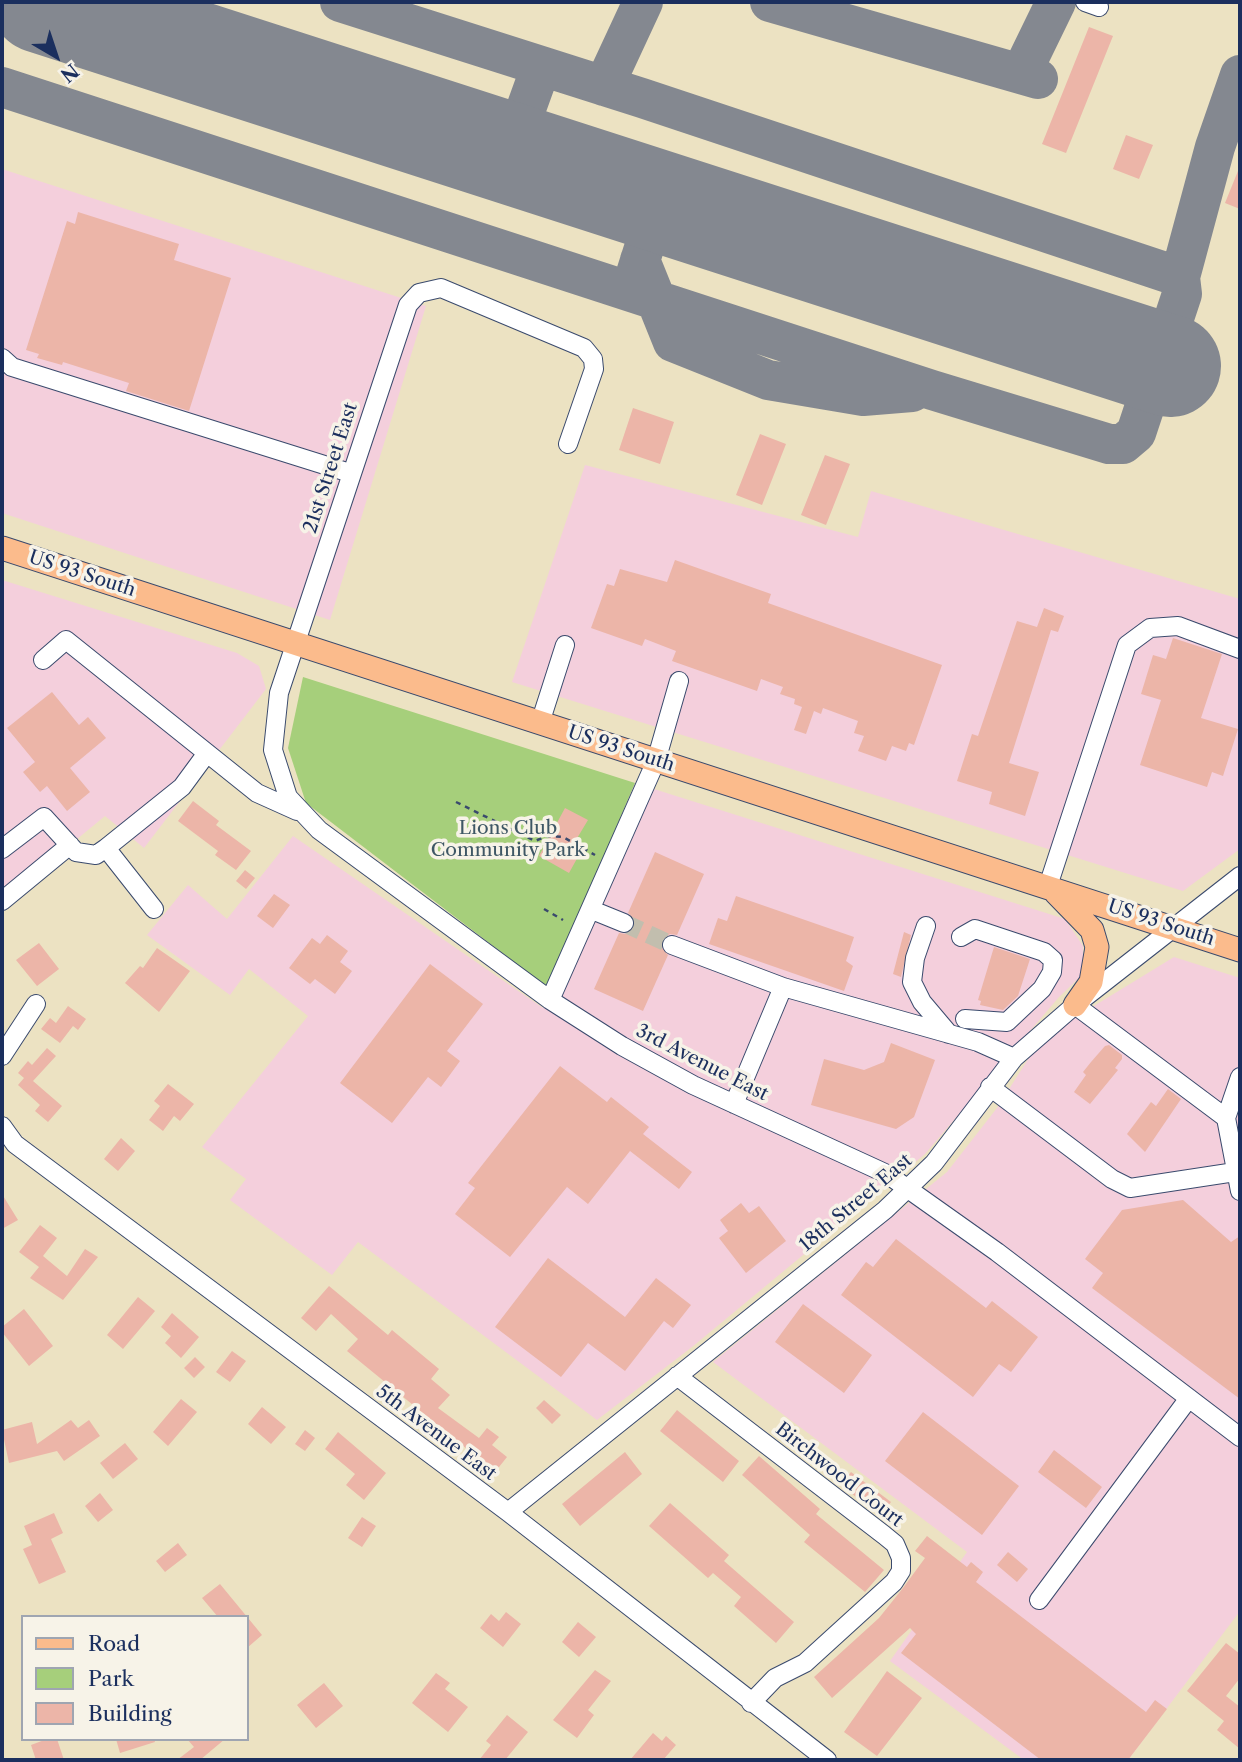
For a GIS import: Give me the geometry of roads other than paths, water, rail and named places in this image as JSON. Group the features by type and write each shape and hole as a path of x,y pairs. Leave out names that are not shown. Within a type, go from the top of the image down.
{"main road":[{"name":"US 93 South","path":"2,548 1240,950"},
{"path":"1048,887 1081,915 1092,930 1097,947 1091,982 1075,1005"}],"street":[{"name":"21st Street East","path":"296,644 350,473 408,305 419,292 441,288 584,348 593,359 594,369 568,444"},
{"path":"2,358 12,367 350,473"},
{"path":"1048,887 1127,645 1150,628 1178,626 1240,649"},
{"path":"43,660 66,640 257,793 300,813"},
{"name":"3rd Avenue East","path":"296,644 279,692 273,750 278,775 300,813 551,1000 622,1046 734,1104 861,1161 909,1189 1240,1437"},
{"path":"540,723 565,645"},
{"path":"551,1000 656,761 679,681"},
{"path":"2,849 44,817 70,845 83,854 98,855 181,787 207,753"},
{"path":"2,901 70,845"},
{"path":"106,848 155,909"},
{"name":"18th Street East","path":"508,1512 909,1189 957,1136 990,1087 1014,1058 1075,1005 1240,876"},
{"path":"592,909 624,923"},
{"path":"926,926 915,958 912,982 922,1002 949,1034"},
{"path":"961,937 975,929 1044,951 1053,960 1052,972 1042,989 1007,1022 965,1018"},
{"path":"672,945 783,987 949,1034 1014,1058"},
{"path":"734,1104 783,987"},
{"path":"2,1056 36,1004"},
{"path":"1075,1005 1226,1118"},
{"path":"1240,1077 1226,1118 1240,1191"},
{"path":"990,1087 1112,1179 1130,1188 1236,1172"},
{"name":"5th Avenue East","path":"2,1126 15,1144 508,1512 827,1760"},
{"name":"Birchwood Court","path":"677,1376 884,1535 895,1544 901,1558 901,1571 894,1582 805,1664 775,1678 751,1703"},
{"path":"1039,1600 1189,1398"}],"tunnel":[{"path":"624,923 672,945"}],"park label":[{"name":"Lions Club Community Park","path":"508,840"}]}
